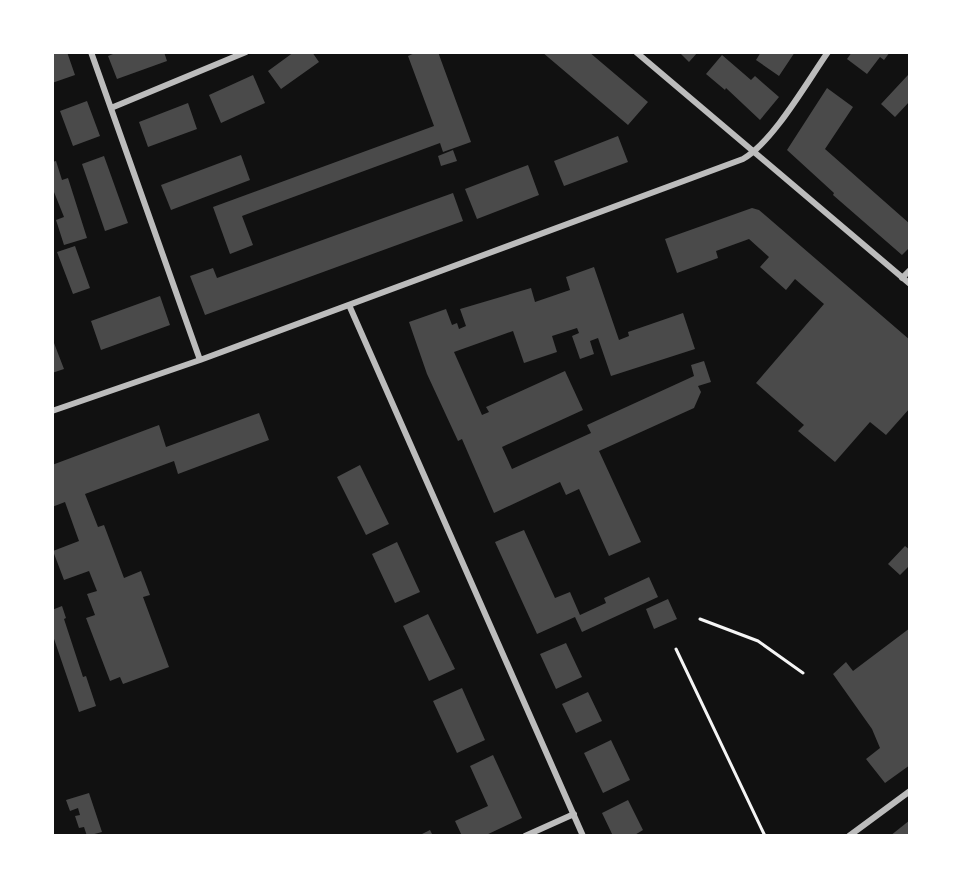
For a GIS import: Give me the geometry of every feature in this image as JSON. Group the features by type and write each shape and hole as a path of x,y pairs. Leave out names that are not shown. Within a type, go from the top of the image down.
{"street":[{"path":"92,52 200,360"},
{"path":"111,108 246,52"},
{"path":"636,52 909,284"},
{"path":"52,411 200,360 730,165 753,153 766,139 828,52"},
{"path":"902,279 909,270"},
{"path":"349,305 583,836"},
{"path":"849,836 909,791"},
{"path":"525,836 574,814"}],"path":[{"path":"700,619 758,641 803,673"},
{"path":"676,649 765,836"}],"building":[{"path":"52,52 67,52 75,75 52,83"},
{"path":"118,52 164,52 167,61 117,79 108,56"},
{"path":"294,52 312,52 319,62 281,89 268,71"},
{"path":"417,52 438,52 471,142 443,152 440,143 242,216 253,245 230,254 213,207 434,126 408,56"},
{"path":"542,52 589,52 648,102 628,125"},
{"path":"679,52 698,52 689,62"},
{"path":"761,52 795,52 779,76 756,60"},
{"path":"852,52 890,52 884,60 880,57 867,74 847,59"},
{"path":"722,55 751,80 755,76 779,97 760,120 726,88 725,90 706,74"},
{"path":"253,75 265,103 221,123 209,95"},
{"path":"908,75 910,101 895,117 881,104"},
{"path":"827,88 853,107 825,149 910,224 910,247 902,255 833,195 834,193 787,150"},
{"path":"87,101 100,136 73,146 60,111"},
{"path":"188,103 197,129 148,147 139,122"},
{"path":"618,136 628,162 564,186 554,161"},
{"path":"453,150 457,161 441,166 438,156"},
{"path":"241,155 250,180 171,210 161,185"},
{"path":"104,156 128,223 105,231 82,164"},
{"path":"56,161 62,180 68,178 87,238 64,245 56,220 64,217 52,187 52,162"},
{"path":"528,165 539,195 477,219 465,189"},
{"path":"453,193 463,221 205,315 190,276 213,268 217,278"},
{"path":"752,208 759,210 910,340 910,408 886,435 870,422 835,462 798,431 804,425 756,383 824,304 795,279 786,290 760,267 769,257 749,239 716,251 718,258 677,273 665,239"},
{"path":"75,246 90,288 73,294 57,252"},
{"path":"594,267 619,340 629,336 628,332 683,313 695,349 611,376 598,338 590,341 594,354 580,359 572,336 579,333 577,328 552,336 557,352 524,363 513,331 454,352 482,415 489,412 486,407 565,371 583,410 502,447 512,469 591,433 587,425 694,376 691,365 704,361 711,382 698,386 701,392 694,408 599,451 641,542 609,556 579,489 566,495 560,482 494,513 462,439 458,441 427,374 409,322 446,309 452,325 457,323 459,329 466,326 460,309 531,288 535,302 570,290 566,277"},
{"path":"160,296 170,325 101,350 91,321"},
{"path":"54,343 64,369 52,373 52,344"},
{"path":"259,413 269,440 178,474 174,461 85,494 98,527 104,525 124,578 141,571 150,595 143,597 169,667 123,684 120,677 110,681 86,618 95,615 87,594 97,591 89,571 64,580 53,551 79,541 65,502 52,507 52,465 159,425 166,447"},
{"path":"360,465 389,524 366,535 337,477"},
{"path":"524,530 555,598 570,592 580,615 606,603 604,598 649,577 658,597 582,632 575,617 537,634 495,542"},
{"path":"397,542 420,592 395,603 372,554"},
{"path":"905,546 910,550 910,565 900,575 888,564"},
{"path":"668,599 677,619 654,629 646,609"},
{"path":"62,606 83,677 86,676 96,706 79,712 52,633 52,610"},
{"path":"428,614 455,669 429,681 403,626"},
{"path":"910,628 910,765 885,783 866,759 880,748 872,729 833,674 846,662 853,671"},
{"path":"566,643 582,677 556,689 540,654"},
{"path":"462,688 485,740 457,753 433,701"},
{"path":"588,692 602,721 576,733 562,704"},
{"path":"611,740 630,780 603,793 584,753"},
{"path":"493,755 522,818 484,836 462,836 455,821 488,806 470,766"},
{"path":"89,793 102,832 87,836 84,827 79,828 75,816 80,815 78,808 70,811 66,800"},
{"path":"628,800 643,830 633,836 613,836 602,813"},
{"path":"910,820 910,836 890,836"},
{"path":"430,830 433,836 418,836"}]}
